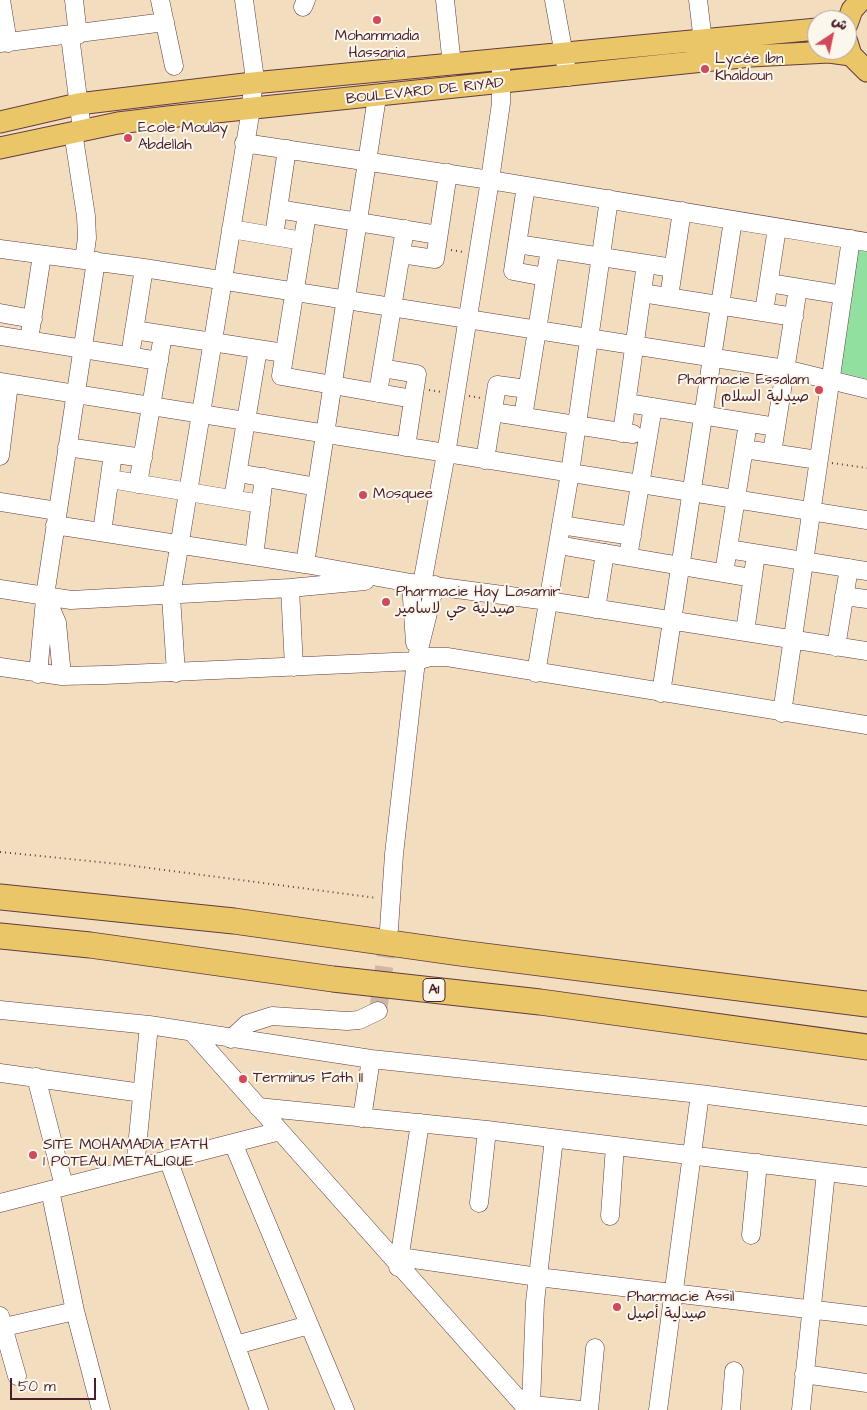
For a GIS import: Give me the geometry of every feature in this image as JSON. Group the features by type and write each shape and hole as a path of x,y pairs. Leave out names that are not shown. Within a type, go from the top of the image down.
{"highway":[{"path":"0,896 293,928 470,954 867,1004"},
{"name":"A1","path":"0,936 90,945 333,979 540,1002 867,1047"}],"main road":[{"name":"BOULEVARD DE RIYAD","path":"0,122 78,104 253,83 807,30"},
{"name":"BOULEVARD DE RIYAD","path":"0,148 118,123 502,84 751,56 807,53"},
{"path":"857,59 867,71"}],"street":[{"path":"1,0 4,43 165,22"},
{"path":"38,674 56,518 82,349 90,261 77,131 78,104 74,0"},
{"path":"160,0 174,66"},
{"path":"176,673 171,596 251,109 254,72 244,0"},
{"path":"445,0 452,65"},
{"path":"554,0 568,77"},
{"path":"698,0 703,41"},
{"path":"389,929 390,900 423,584 490,180 502,84 501,59"},
{"path":"305,564 344,301 377,97"},
{"path":"244,143 367,160 859,240 843,295 838,380 818,460 794,640 782,713"},
{"path":"274,236 287,149"},
{"path":"401,254 435,259 448,173"},
{"path":"526,186 513,271 545,277"},
{"path":"536,672 570,473 609,199"},
{"path":"278,209 438,235"},
{"path":"669,297 682,212"},
{"path":"281,376 307,214"},
{"path":"661,693 733,220"},
{"path":"764,312 777,228"},
{"path":"231,229 303,241"},
{"path":"378,393 405,229"},
{"path":"517,244 673,268"},
{"path":"0,249 144,268 392,309 785,369 838,380 867,389"},
{"path":"523,417 550,249"},
{"path":"29,340 42,255"},
{"path":"622,432 646,264"},
{"path":"130,356 144,268"},
{"path":"769,283 843,295"},
{"path":"772,453 798,288"},
{"path":"642,292 794,317"},
{"path":"32,319 2,314 0,338 29,340 159,361"},
{"path":"134,330 284,353"},
{"path":"138,484 163,335"},
{"path":"233,499 258,349"},
{"path":"382,368 417,374 406,447"},
{"path":"254,372 413,399"},
{"path":"838,380 867,381"},
{"path":"0,456 5,383 151,408 867,520"},
{"path":"485,460 497,385 527,390"},
{"path":"627,403 776,427"},
{"path":"628,557 652,407"},
{"path":"493,412 648,437"},
{"path":"724,573 748,423"},
{"path":"67,447 142,458"},
{"path":"744,448 818,460"},
{"path":"102,532 113,454"},
{"path":"238,473 317,487"},
{"path":"254,556 264,477"},
{"path":"110,479 261,504"},
{"path":"0,502 102,532 305,564 383,579 548,600 867,651"},
{"path":"561,525 632,536"},
{"path":"558,545 752,578"},
{"path":"728,549 867,571"},
{"path":"596,608 604,553"},
{"path":"745,632 756,554"},
{"path":"836,647 849,568"},
{"path":"0,589 71,600 290,588 383,579"},
{"path":"290,588 294,666"},
{"path":"844,596 867,599"},
{"path":"46,597 57,623 62,676"},
{"path":"0,667 62,676 176,673 416,661 430,656 447,657 782,713 867,725"},
{"path":"0,1010 149,1025 371,1058 700,1094 867,1116"},
{"path":"231,1038 247,1024 272,1016 347,1022 359,1020 378,1011"},
{"path":"135,1168 149,1025"},
{"path":"192,1032 258,1108 527,1406 581,1410"},
{"path":"362,1118 371,1058"},
{"path":"0,1073 142,1093"},
{"path":"36,1078 57,1188 75,1310 100,1410"},
{"path":"658,1410 672,1292 700,1094"},
{"path":"258,1108 487,1130 826,1172 867,1172"},
{"path":"399,1262 420,1123"},
{"path":"479,1203 487,1130"},
{"path":"0,1203 280,1131"},
{"path":"527,1406 538,1277 554,1139"},
{"path":"233,1143 345,1410"},
{"path":"610,1216 615,1146"},
{"path":"168,1159 259,1410"},
{"path":"751,1235 758,1163"},
{"path":"801,1410 826,1172"},
{"path":"399,1262 867,1316"},
{"path":"17,1376 1,1324 75,1310"},
{"path":"236,1345 309,1325"},
{"path":"589,1410 595,1348"},
{"path":"732,1410 734,1371"},
{"path":"804,1374 867,1383"}],"path":[{"path":"818,460 867,468"},
{"path":"0,852 119,864 390,900"}],"green space":[{"path":"853,247 867,250 867,379 834,371"}],"tunnel":[{"path":"378,1011 389,932"}],"place":[{"name":"Mohammadia Hassania","path":"377,20"},
{"name":"Lycée Ibn Khaldoun","path":"705,69"},
{"name":"Ecole Moulay Abdellah","path":"128,138"},
{"name":"Pharmacie Essalam صيدلية السلام","path":"819,390"},
{"name":"Mosquee","path":"363,495"},
{"name":"Pharmacie Hay Lasamir صيدلية حي لاسامير","path":"386,602"},
{"name":"Terminus Fath II","path":"243,1079"},
{"name":"SITE MOHAMADIA FATH 1 POTEAU METALIQUE","path":"33,1155"},
{"name":"Pharmacie Assil صيدلية أصيل","path":"617,1307"}]}
